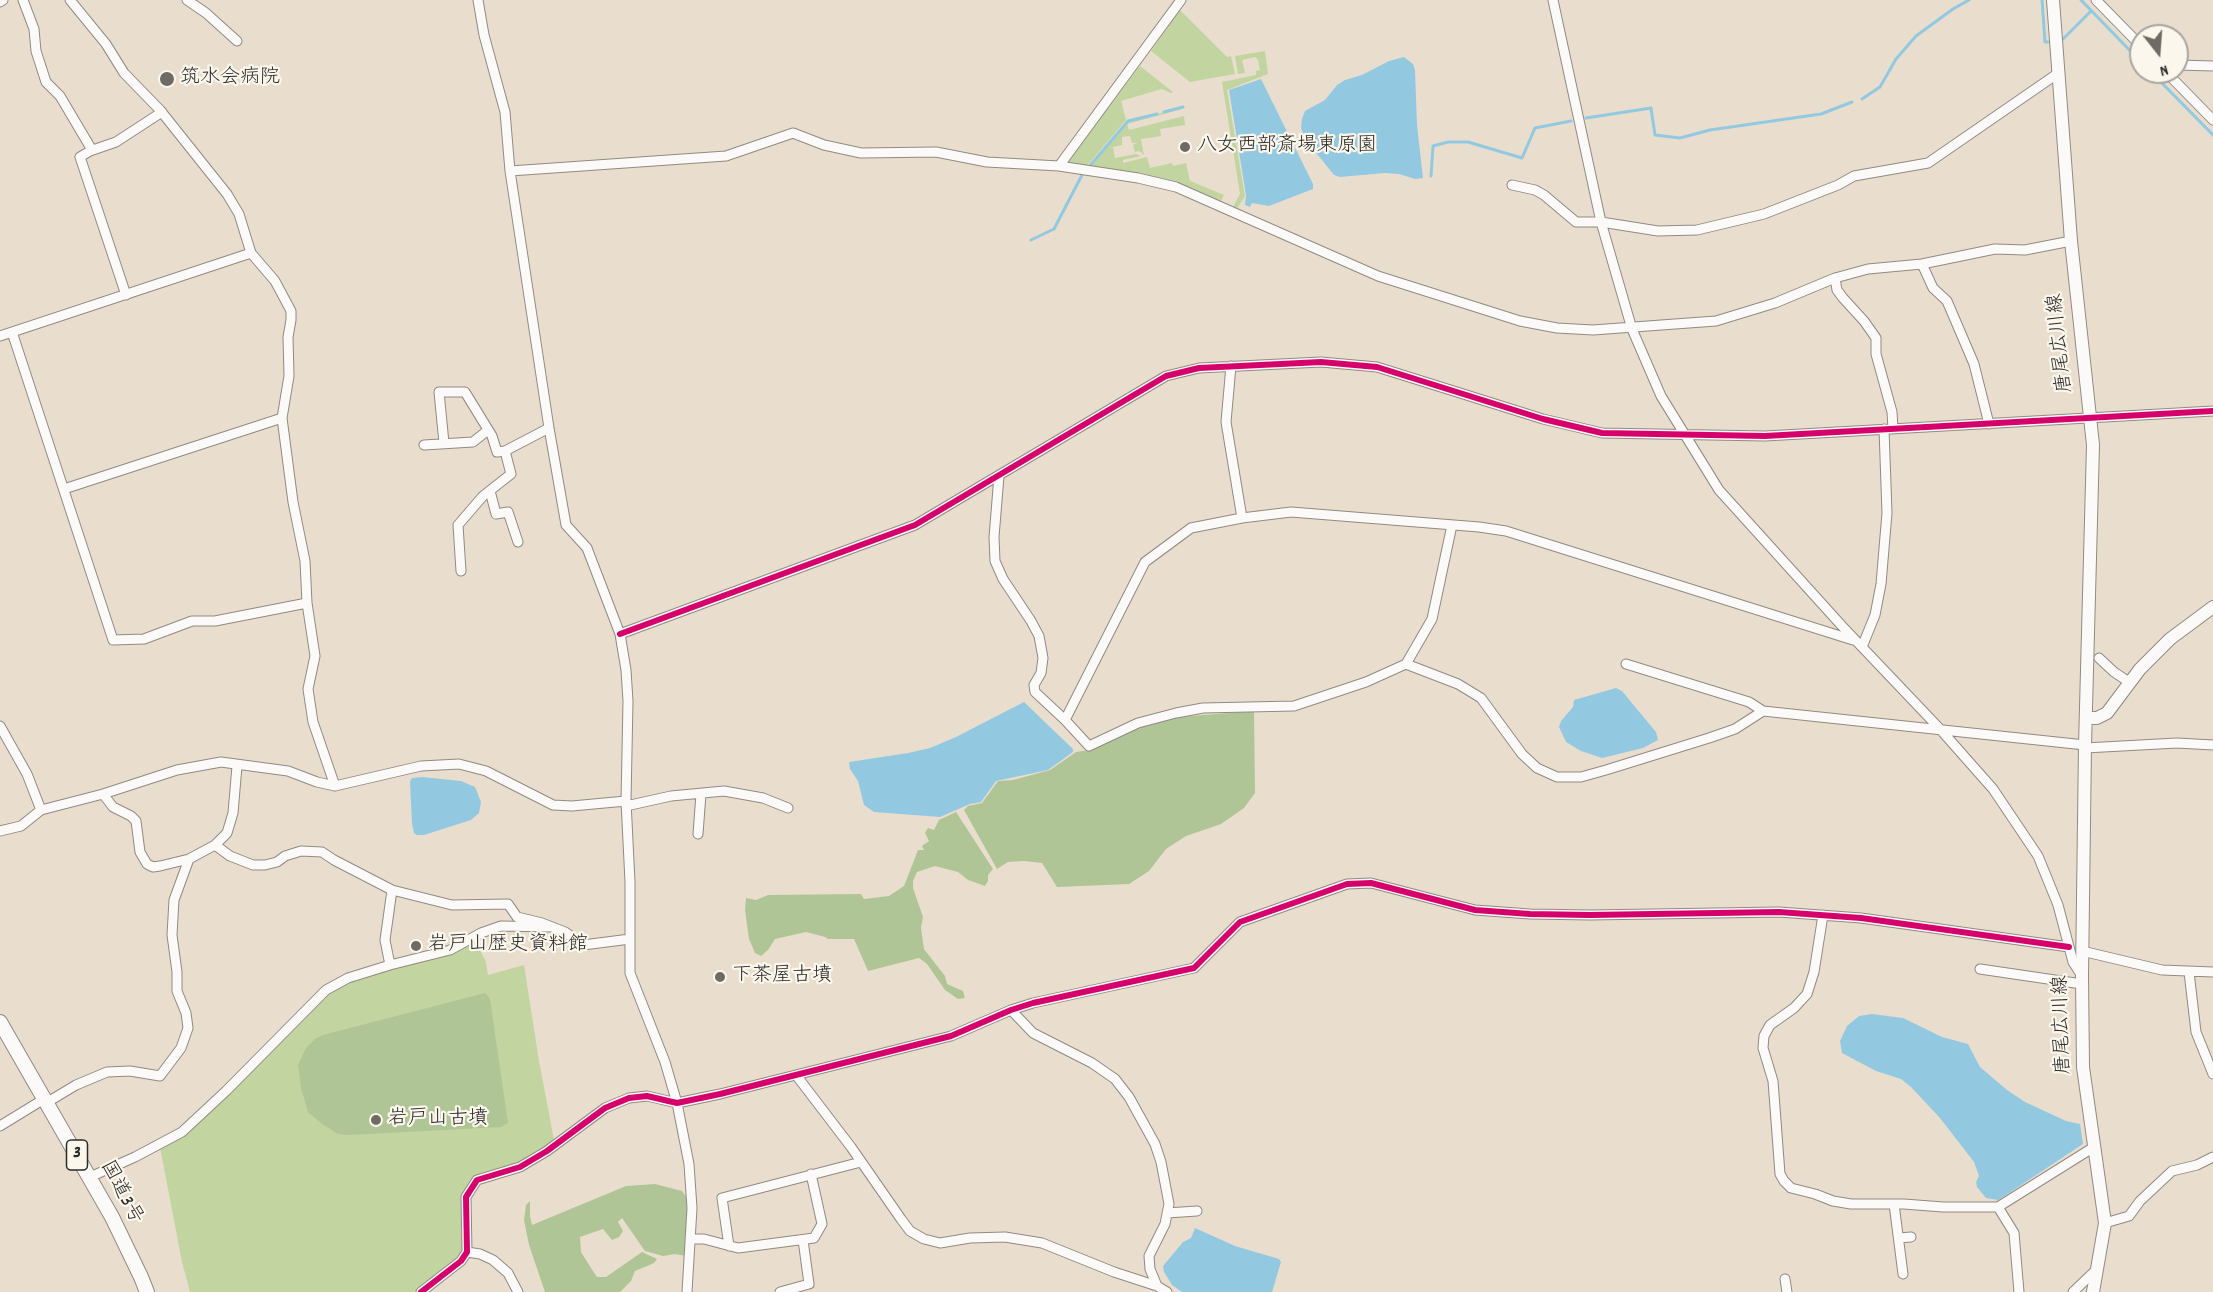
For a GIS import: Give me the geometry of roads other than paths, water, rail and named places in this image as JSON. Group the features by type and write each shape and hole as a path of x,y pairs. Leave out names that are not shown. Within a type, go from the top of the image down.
{"highway":[{"name":"国道3号","path":"0,1022 90,1177 147,1292"}],"main road":[{"name":"唐尾広川線","path":"2053,0 2071,241 2093,445 2085,746 2083,1067 2105,1223 2092,1292"},
{"path":"2086,718 2097,718 2107,713 2129,682 2170,639 2213,607"}],"street":[{"path":"23,0 34,29 36,51 45,82 60,96 92,150"},
{"path":"70,0 106,45 124,73 162,112 227,194 238,214 251,253 274,281 291,311 288,337 290,376 282,418 305,561 307,603 315,656 308,689 313,722 335,786"},
{"path":"187,0 206,13 237,42"},
{"path":"478,0 484,35 505,112 510,171 566,525 587,548 620,634 626,670 630,973 677,1103 689,1164 692,1208 687,1292"},
{"path":"1059,166 1181,0"},
{"path":"1553,0 1601,222 1632,329 1661,396 1683,435 1719,489 1993,789 2037,856 2058,905 2073,962 2082,980"},
{"path":"2096,0 2129,34"},
{"path":"2189,65 2213,66"},
{"path":"1512,185 1535,190 1544,195 1576,222 1601,222 1658,231 1697,230 1764,214 1838,185 1854,176 1928,163 2058,74"},
{"path":"2178,84 2213,120"},
{"path":"126,295 80,157 92,150 116,142 162,112"},
{"path":"510,171 726,156 793,133 824,145 861,153 936,152 987,162 1059,166 1138,178 1176,188 1378,276 1520,321 1557,328 1593,330 1632,329 1716,321 1775,303 1834,278 1868,269 1922,264 1995,249 2025,250 2071,241"},
{"path":"0,336 251,253"},
{"path":"1922,264 1933,288 1947,301 1954,315 1974,364 1989,424"},
{"path":"1834,278 1837,290 1876,338 1876,354 1892,412 1888,429 1887,513 1881,584 1875,615 1859,644"},
{"path":"12,332 113,640 144,639 192,621 215,621 307,603"},
{"path":"620,634 915,525 1166,376 1199,368 1321,362 1377,367 1544,420 1602,433 1765,436 2213,411"},
{"path":"1231,366 1226,422 1242,518"},
{"path":"444,443 439,392 465,392 488,430 497,452 505,451 549,428"},
{"path":"64,489 282,418"},
{"path":"424,445 473,442 488,430"},
{"path":"460,571 458,525 483,496 511,474 505,451"},
{"path":"999,476 995,561 1003,579 1039,636 1043,658 1041,673 1034,685 1035,692 1089,746 1138,723 1176,713 1203,708 1294,706 1366,682 1406,664 1432,619 1452,525"},
{"path":"490,491 496,514 508,512 518,542"},
{"path":"1065,720 1144,562 1191,528 1242,518 1291,512 1506,531 1859,644"},
{"path":"2099,658 2129,682"},
{"path":"1406,664 1458,684 1481,698 1522,754 1537,768 1557,777 1581,777 1606,771 1700,741 1735,729 1763,711"},
{"path":"1626,664 1749,702 1763,711 2085,746 2177,743 2213,745"},
{"path":"0,726 27,774 42,810"},
{"path":"0,831 21,826 42,810 103,794 177,770 220,762 288,771 335,786 421,766 459,764 486,771 553,804 572,806 626,803 724,791 763,798 788,808"},
{"path":"103,794 113,807 136,821 140,852 147,864 153,867 160,866 189,859 215,845 227,833 233,813 237,766"},
{"path":"698,834 701,794"},
{"path":"215,845 230,856 253,865 277,862 285,856 301,851 322,852 392,890 452,905 508,904 517,916 565,932 583,945 630,939"},
{"path":"0,1126 76,1085 107,1072 130,1071 160,1076 181,1048 188,1028 186,1013 177,991 172,935 174,900 189,859"},
{"path":"421,1292 461,1261 467,1252 466,1197 477,1179 520,1167 548,1151 605,1108 629,1098 647,1096 677,1103 852,1063 951,1036 1033,1003 1194,968 1240,922 1347,884 1371,883 1475,910 1530,914 1779,912 1861,918 2069,947"},
{"path":"390,964 385,940 392,890"},
{"path":"1823,915 1814,972 1806,994 1794,1008 1770,1025 1764,1036 1763,1048 1773,1081 1780,1173 1791,1188 1851,1204 1998,1207 2094,1147"},
{"path":"90,1177 135,1157 182,1132 326,990 348,978 390,964 450,950 481,933 501,926 551,927"},
{"path":"2082,951 2162,970 2213,972"},
{"path":"1980,969 2082,980"},
{"path":"2189,972 2196,1032 2213,1074"},
{"path":"1011,1010 1033,1033 1092,1063 1115,1079 1129,1097 1155,1144 1169,1204 1166,1224 1149,1256 1150,1269 1157,1286"},
{"path":"796,1075 910,1231 924,1239 940,1242 1007,1237 1042,1243 1114,1272 1157,1286 1167,1292"},
{"path":"135,1157 140,1168"},
{"path":"2105,1223 2129,1216 2140,1200 2172,1171 2197,1165 2213,1157"},
{"path":"729,1245 722,1198 861,1162"},
{"path":"690,1239 704,1239 738,1248 814,1238 822,1224 811,1174"},
{"path":"1894,1204 1904,1274"},
{"path":"1998,1207 2014,1233 2019,1292"},
{"path":"1167,1213 1197,1211"},
{"path":"1899,1238 1911,1237"},
{"path":"780,1292 809,1284 803,1240"},
{"path":"467,1252 480,1254 493,1260 508,1273 518,1292"},
{"path":"689,1258 694,1258 693,1292"},
{"path":"2073,1292 2095,1271"},
{"path":"1785,1279 1786,1292"}],"water":[{"path":"1404,57 1413,64 1415,70 1417,125 1423,178 1415,179 1385,173 1340,177 1334,175 1306,140 1301,128 1305,111 1325,100 1337,85 1345,80"},
{"path":"1261,79 1313,184 1313,189 1269,206 1252,203 1250,207 1245,205 1246,195 1229,90"},
{"path":"1616,688 1622,691 1656,732 1658,740 1643,748 1602,758 1581,751 1566,742 1559,727 1561,721 1573,707 1574,700"},
{"path":"1024,702 1073,749 1073,752 1048,770 996,781 981,802 970,804 940,817 874,812 864,805 858,781 850,769 849,762 930,748"},
{"path":"412,778 461,781 475,787 481,802 479,813 471,820 424,835 417,835 414,833 412,824 410,781"},
{"path":"1872,1014 1903,1018 1942,1037 1968,1044 1980,1067 2007,1090 2025,1102 2066,1121 2080,1124 2083,1144 1998,1200 1986,1198 1977,1187 1976,1182 1979,1176 1974,1162 1940,1118 1911,1087 1901,1079 1876,1071 1842,1053 1840,1041 1847,1026 1859,1016"},
{"path":"1195,1228 1235,1246 1279,1259 1281,1262 1272,1292 1182,1292 1172,1285 1163,1266 1183,1242 1191,1238"}],"waterway":[{"path":"1862,99 1880,87 1896,59 1916,36 1969,0"},
{"path":"2042,0 2045,42 2048,42"},
{"path":"2081,0 2129,50"},
{"path":"2063,39 2091,11"},
{"path":"2163,84 2213,135"},
{"path":"1586,118 1651,108 1655,135 1680,138 1710,130 1821,114 1852,102"},
{"path":"1164,112 1183,107"},
{"path":"1031,240 1054,229 1082,175 1128,121 1157,114"},
{"path":"1431,176 1433,146 1448,142 1468,142 1522,158 1535,128 1571,121"}],"place":[{"name":"筑水会病院","path":"167,79"},
{"name":"八女西部斎場東原園","path":"1185,147"},
{"name":"岩戸山歴史資料館","path":"416,946"},
{"name":"下茶屋古墳","path":"720,977"},
{"name":"岩戸山古墳","path":"376,1120"}]}
